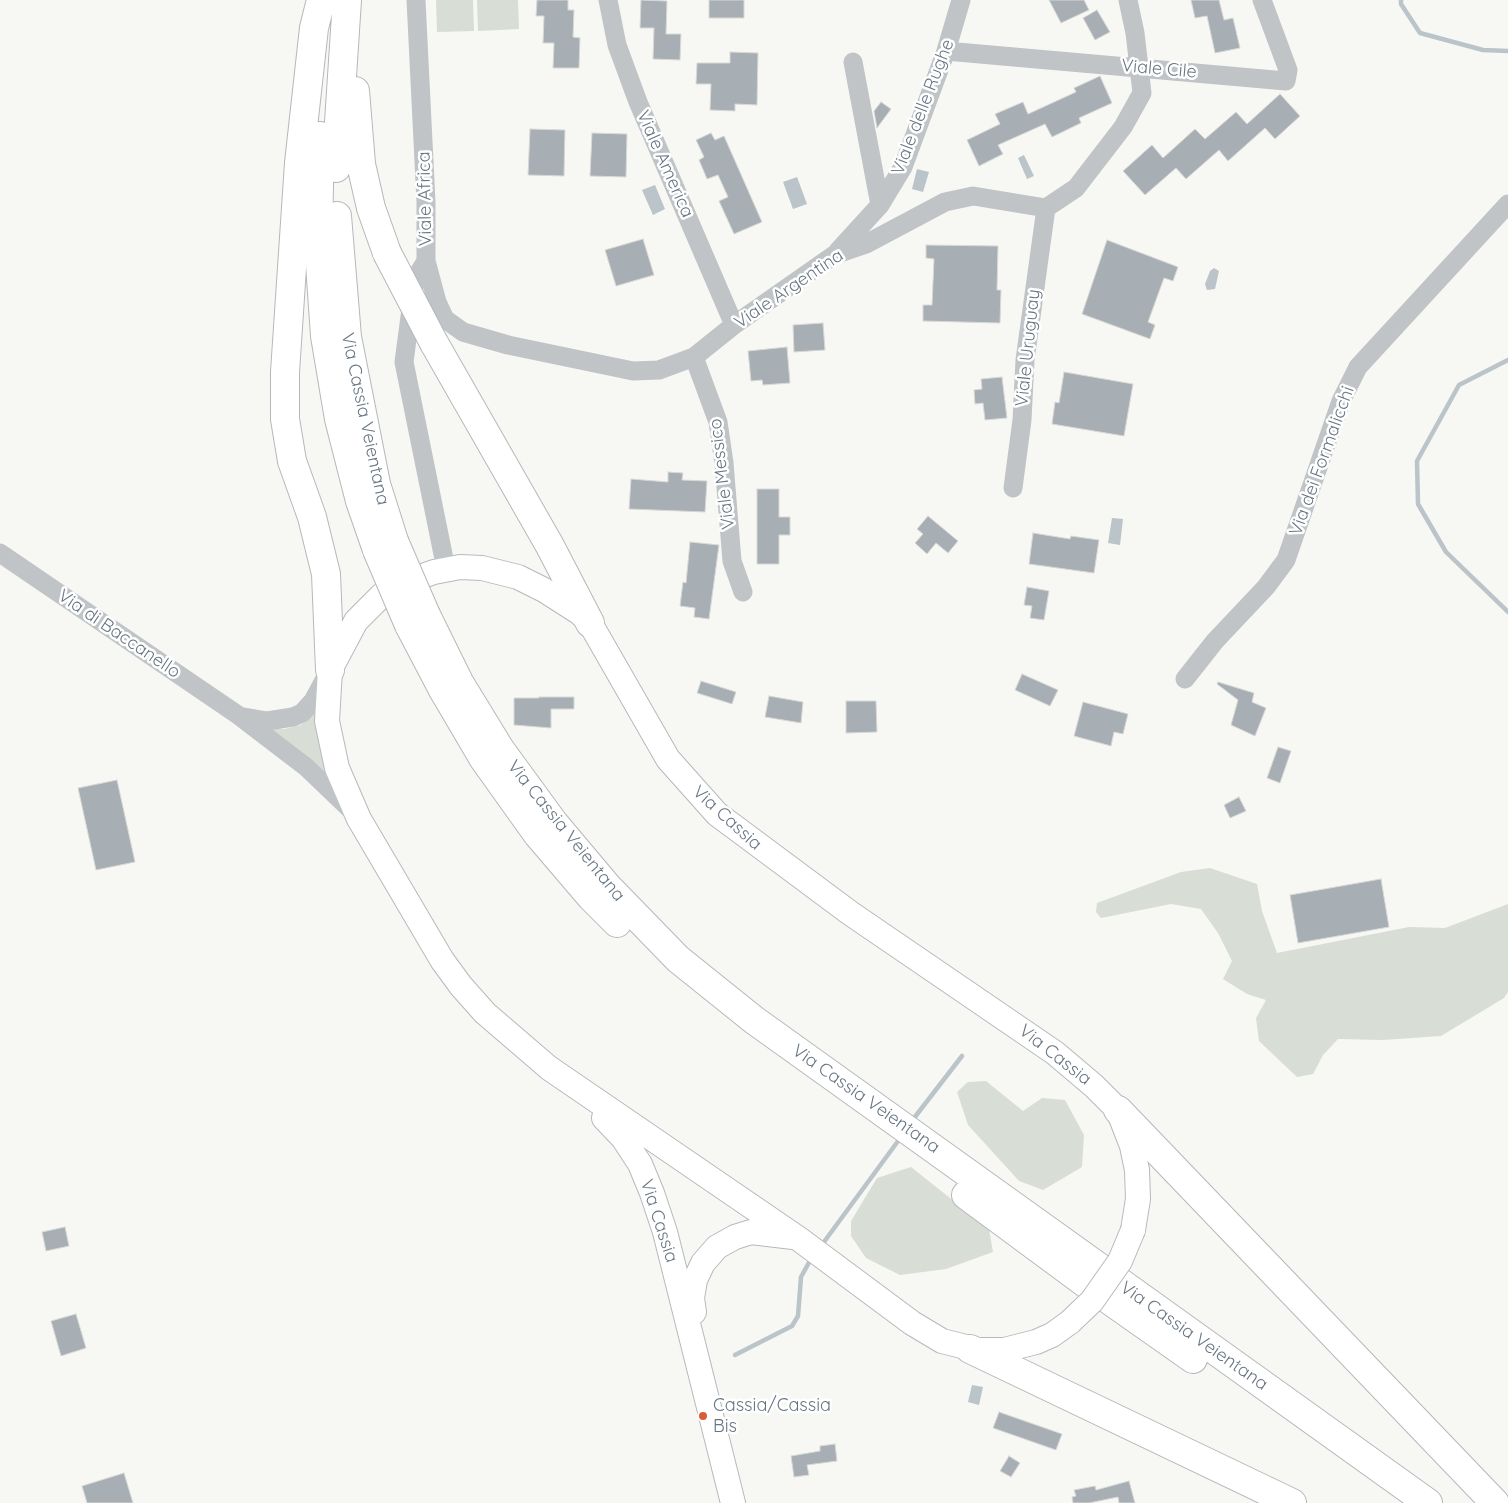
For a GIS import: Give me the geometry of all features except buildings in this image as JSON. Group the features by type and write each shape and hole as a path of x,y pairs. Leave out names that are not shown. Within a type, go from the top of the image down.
{"highway":[{"path":"321,0 314,28 300,163 284,372 285,419 292,461 312,517 326,574 330,670"},
{"name":"Via Cassia Veientana","path":"328,0 318,165 318,235 325,336 339,419 360,501 386,545 418,620 460,682 500,749 554,823 607,886 678,959 892,1129 1097,1267 1428,1503"},
{"name":"Via Cassia Veientana","path":"347,0 336,165 337,236 347,337 386,545"},
{"path":"353,0 356,32 355,105 361,164 371,208 387,253 434,343 550,546 590,623"},
{"path":"1118,1110 1495,1503"},
{"name":"Via Cassia Veientana","path":"922,1150 1085,1283 1395,1503"},
{"path":"970,1349 1292,1503"}],"main road":[{"name":"Via Cassia","path":"482,568 518,577 571,606 590,623 668,759 717,814 850,914 1054,1053 1094,1086 1118,1110 1132,1146 1137,1170 1138,1199 1133,1230 1120,1262 1092,1301 1070,1322 1052,1335 1020,1347 996,1350 970,1349 942,1340 912,1323 811,1247 578,1089 526,1051 485,1014 461,986 442,960 359,819 339,773 329,736 327,704 330,670 350,631 372,603 400,584 446,569 482,568"},
{"name":"Via Cassia","path":"578,1089 623,1138 640,1164 665,1232 733,1503"},
{"name":"Via Cassia","path":"693,1343 695,1320 692,1298 694,1280 703,1263 717,1247 735,1237 751,1232 811,1247"}],"street":[{"name":"Viale Africa","path":"416,0 426,202 426,261 414,279 404,362 446,569"},
{"name":"Viale America","path":"608,0 617,45 638,102 734,325"},
{"name":"Viale delle Rughe","path":"834,255 880,205 903,167 946,51 961,0"},
{"path":"1046,208 1076,188 1123,126 1142,93 1135,33 1128,0"},
{"name":"Viale Cile","path":"946,51 1139,67 1286,82 1288,70 1262,0"},
{"path":"853,62 880,205"},
{"name":"Viale Argentina","path":"426,261 436,302 445,319 463,332 508,345 633,371 658,370 694,357 734,325 834,255 866,244 945,202 973,196 1046,208"},
{"name":"Via dei Formalicchi","path":"1185,680 1215,641 1266,587 1286,560 1341,401 1358,367 1508,204"},
{"name":"Viale Uruguay","path":"1013,488 1022,420 1025,360 1046,208"},
{"name":"Viale Messico","path":"694,357 718,422 724,462 732,561 743,592"},
{"name":"Via di Baccanello","path":"0,554 238,715 317,777 359,819"},
{"name":"Via di Baccanello","path":"238,715 267,721 293,717 302,712 313,701 330,670"}],"shaded area":[{"path":"436,0 473,0 474,31 437,32"},
{"path":"477,0 518,0 519,29 478,31"},
{"path":"1024,155 1034,176 1027,179 1018,158"},
{"path":"917,169 929,172 923,192 912,189"},
{"path":"797,177 807,204 793,209 783,182"},
{"path":"655,185 665,209 653,215 642,190"},
{"path":"1214,268 1219,271 1215,289 1207,290 1205,284 1210,271"},
{"path":"1112,518 1123,519 1120,545 1108,543"},
{"path":"318,708 320,746 339,790 269,727 284,729 301,725"},
{"path":"1210,868 1257,884 1262,911 1277,953 1409,927 1445,928 1508,904 1508,992 1504,998 1441,1036 1383,1040 1338,1039 1323,1055 1313,1074 1297,1077 1259,1041 1256,1018 1266,1000 1247,994 1223,979 1232,961 1218,933 1201,909 1171,904 1101,918 1096,912 1097,903 1181,872"},
{"path":"986,1081 1023,1111 1042,1098 1065,1100 1084,1135 1082,1167 1043,1190 1019,1181 968,1125 957,1092 968,1082"},
{"path":"911,1167 989,1229 993,1252 946,1269 900,1275 866,1258 851,1236 851,1221 877,1178"},
{"path":"972,1385 983,1387 979,1405 968,1402"}],"waterway":[{"path":"1401,0 1401,4 1420,33 1483,50 1508,51"},
{"path":"1508,360 1459,385 1417,461 1418,504 1446,552 1508,612"},
{"path":"911,1122 962,1056"},
{"path":"821,1246 901,1137"},
{"path":"735,1355 792,1326 798,1316 801,1277 812,1257"}],"place":[{"name":"Cassia/Cassia Bis","path":"703,1416"}]}
